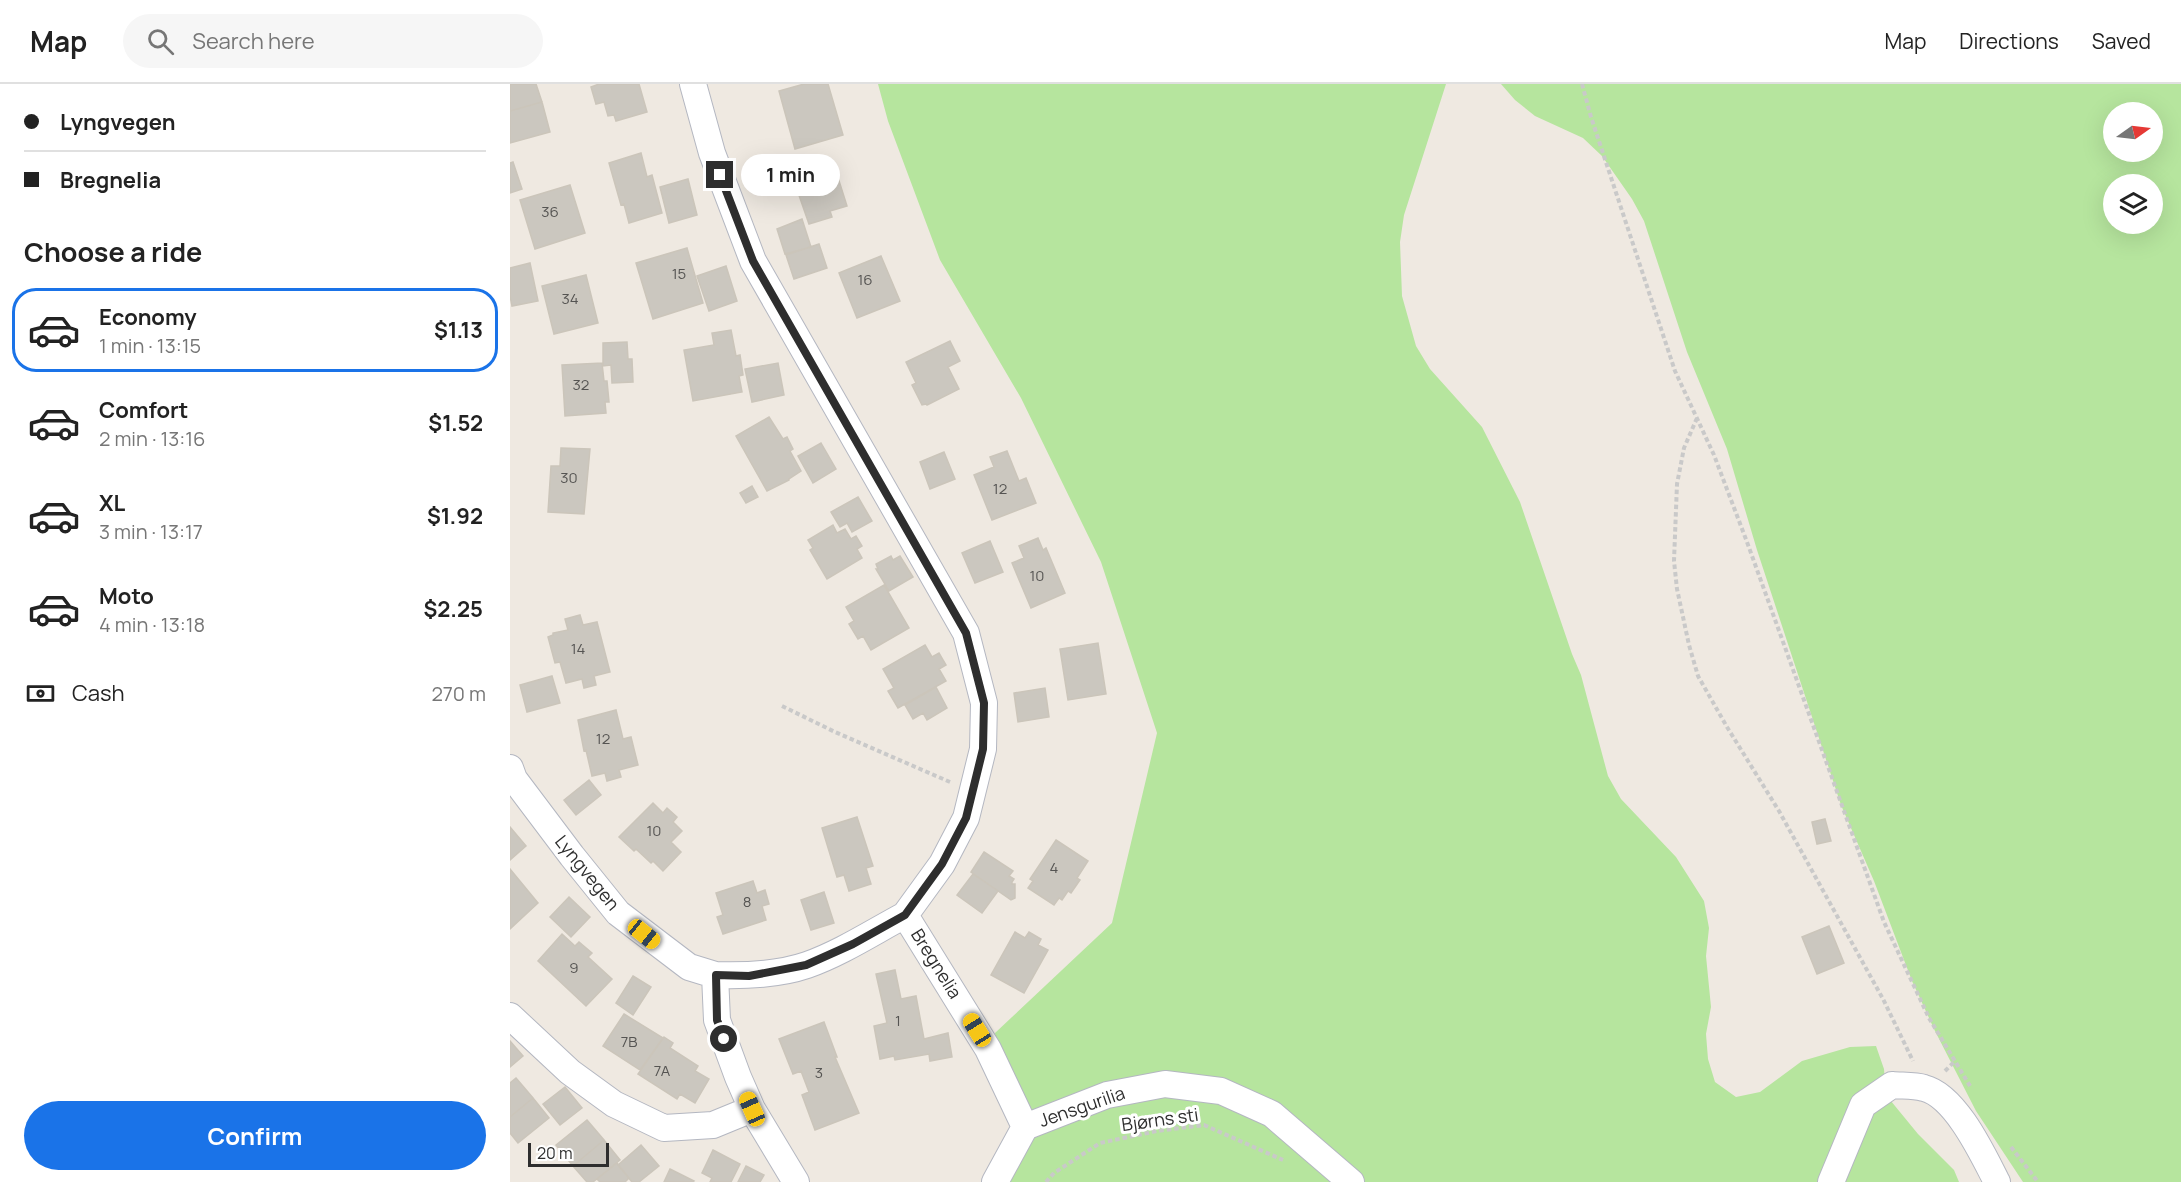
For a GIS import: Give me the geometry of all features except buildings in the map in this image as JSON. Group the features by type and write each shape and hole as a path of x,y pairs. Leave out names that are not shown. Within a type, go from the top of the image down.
{"street":[{"name":"Bregnelia","path":"693,84 712,153 753,261 966,633 984,703 983,749 966,818 942,864 905,915 988,1049 1025,1127"},
{"name":"Lyngvegen","path":"510,768 514,779 565,848 618,913 689,967 716,975 749,976 806,965 853,944 905,915"},
{"path":"716,975 717,1020 752,1109 796,1182"},
{"path":"510,1016 570,1072 614,1104 664,1128 712,1125 752,1109"},
{"name":"Jensgurilia","path":"995,1182 1025,1127 1107,1095 1165,1084 1221,1091 1272,1114 1351,1182"},
{"path":"1831,1182 1863,1105 1892,1085 1926,1088 1944,1099 1960,1118 1997,1182"}],"path":[{"path":"1582,84 1594,129 1672,360 1714,455 1747,542 1884,922 1929,1018 1971,1088"},
{"path":"1697,418 1684,448 1677,484 1674,561 1677,589 1698,676 1779,811 1884,999 1926,1088"},
{"path":"782,706 835,732 973,791"},
{"name":"Bjørns sti","path":"1046,1182 1054,1173 1100,1143 1157,1131 1204,1125 1292,1165"},
{"path":"2004,1139 2038,1182"}],"green space":[{"path":"878,84 1446,84 1404,215 1400,242 1402,296 1416,346 1430,369 1482,427 1520,502 1581,675 1608,776 1621,799 1676,857 1704,901 1709,928 1706,956 1711,1007 1706,1034 1708,1059 1715,1082 1736,1097 1760,1092 1802,1061 1850,1047 1876,1046 1884,1069 1886,1095 1918,1134 1954,1170 1959,1182 990,1182 1014,1133 995,1033 1112,923 1157,733 1101,562 1021,398 940,260 888,121"},
{"path":"1501,84 2181,84 2181,1182 2023,1182 1976,1111 1912,981 1874,881 1841,805 1757,550 1727,449 1687,352 1644,221 1632,199 1602,156 1583,138 1535,116 1515,100"}],"route":[{"path":"720,175 753,261 966,633 984,703 983,749 966,818 942,864 905,915 853,944 806,965 749,976 716,975 717,1020 724,1039"}]}
